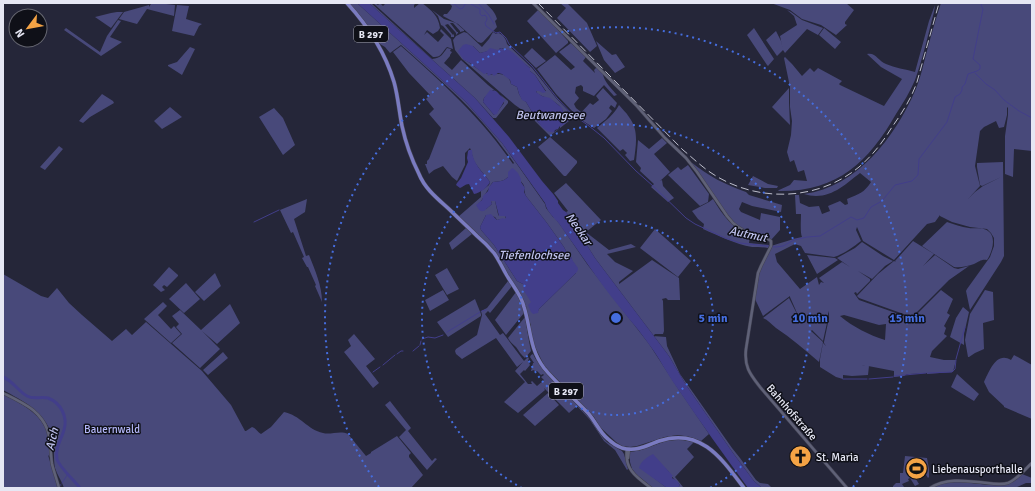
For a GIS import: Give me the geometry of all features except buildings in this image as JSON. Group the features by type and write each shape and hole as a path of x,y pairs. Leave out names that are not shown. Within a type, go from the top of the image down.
{"main road":[{"name":"B 297","path":"347,3 368,29 387,61 395,85 403,130 422,181 432,194 488,246 495,255 522,300 526,311 531,342 539,361 547,371 589,414 610,442 619,447 628,449 640,448 659,441 670,439 684,438 695,441 707,446 718,454 744,488"}],"street":[{"name":"Bahnhofstraße","path":"533,3 636,105 665,138 686,158 726,216 738,227 751,235 770,240 771,246 760,266 758,274 745,357 747,368 751,375 847,488"},
{"path":"3,392 32,410 39,416 44,424 50,440 53,469 59,488"},
{"path":"619,447 625,452 633,474 651,488"},
{"path":"626,456 628,449"},
{"path":"627,461 628,449"},
{"path":"930,488 943,482 958,480 1006,484 1015,479 1032,463"}],"green space":[{"path":"157,3 175,5 174,16 147,9 137,24 119,19 124,12 149,5 149,7 151,4"},
{"path":"349,3 357,3 453,90 466,102 502,143 545,204 546,208 649,344 709,434 701,441 678,435 665,437 637,446 622,446 600,427 594,417 545,367 534,345 526,308 499,260 458,217 481,197 481,191 489,185 490,182 474,161 470,148 465,153 465,165 457,181 443,166 429,174 425,164 427,164 441,128 429,114 434,109 426,99 430,95 409,73 393,52 401,46 460,100 492,136 513,164 514,163 485,125 461,99 401,45 390,53 380,44","holes":["508,172 520,180 524,186 526,196 547,223 568,255 571,257 576,273 539,309 539,311 523,284 517,281 494,245 480,227 486,215 495,217 497,220 506,219 505,216 499,216 495,201 492,200 492,204 486,209 477,206 492,183 506,179 508,177"]},
{"path":"369,3 371,3 432,59 440,57 447,48 451,49 450,51 452,52 450,56 444,63 452,70 461,60 496,91 493,90 484,98 483,102 494,115 504,103 500,95 508,101 508,103 496,118 493,118 475,98"},
{"path":"373,3 378,5 380,3 383,6 385,4 384,3 416,3 414,8 422,3 436,16 440,28 433,34 427,30 424,35 427,32 438,42 444,35 440,31 441,29 451,39 453,49 447,47 440,56 433,57"},
{"path":"449,3 485,3 495,14 497,19 495,21 497,27 483,42 478,42 458,24 443,16 451,9 452,6"},
{"path":"560,3 567,3 587,23 597,46 590,52 557,18 566,8"},
{"path":"771,3 846,3 854,10 845,22 847,25 836,35 821,25 802,19 790,10"},
{"path":"941,3 1032,3 1032,151 1014,149 1013,177 1005,174 1005,136 1008,115 1007,107 1004,127 999,128 996,121 984,127 980,131 975,166 980,186 968,199 983,186 1001,177 982,186 980,185 977,163 1003,162 1004,256 970,310 966,291 990,257 994,246 994,238 987,229 970,227 952,222 940,215 935,222 927,224 894,260 863,241 857,227 856,230 861,241 838,256 834,257 805,253 801,246 795,244 775,254 777,262 800,289 817,277 819,285 821,282 824,283 819,278 842,262 850,267 837,258 855,248 862,242 893,261 885,266 872,279 858,271 870,279 870,281 857,294 856,292 854,293 859,300 910,318 914,317 941,290 953,299 947,313 950,315 944,326 946,328 944,334 947,336 932,351 930,357 944,360 956,360 953,372 907,374 904,376 894,377 894,371 869,366 868,375 843,375 843,379 836,377 820,367 823,343 826,346 824,342 829,311 823,341 812,330 811,331 823,342 819,362 793,340 763,318 789,298 797,313 790,296 763,316 755,299 760,269 771,246 802,237 801,214 796,214 795,195 799,195 800,203 809,207 819,206 822,214 830,211 828,206 840,201 845,205 848,204 847,199 861,193 871,182 860,173 845,185 829,194 812,196 804,194 823,189 841,181 857,170 872,157 897,126 915,91 921,75","holes":["844,315 879,325 886,324 885,340 861,330 840,316"]},
{"path":"177,5 189,6 186,19 202,24 199,26 194,36 172,31"},
{"path":"935,5 915,80 904,102 874,147 849,171 834,180 799,190 778,191 790,185 794,180 807,181 804,170 798,172 794,160 790,162 787,152 791,135 792,121 790,87 784,58 785,57 802,76 810,68 814,72 818,68 842,81 839,84 840,85 884,106 902,79 881,67 867,54 875,55 883,63 915,72"},
{"path":"539,9 568,41 568,43 556,53 527,21"},
{"path":"432,10 444,19 456,23 464,31 460,32 453,23 450,23 458,32 456,35 448,24 445,25 453,35 454,34 454,37 451,37 451,35 441,25 438,16"},
{"path":"787,10 802,20 823,28 818,35 807,29 785,53 780,36 797,25 794,16"},
{"path":"123,12 111,28 95,17 111,13"},
{"path":"118,20 121,21 110,37 122,42 101,56 64,30 66,28 100,52 107,36"},
{"path":"754,28 774,59 768,66 747,35"},
{"path":"824,28 841,42 835,49 819,35"},
{"path":"776,31 781,41 783,50 777,56 766,40"},
{"path":"464,32 467,33 482,47 493,32 496,34 501,34 507,44 532,68 556,98 574,117 550,136 528,114 515,105 462,59 455,50 453,40 456,36","holes":["473,46 480,53 499,50 500,48 505,49 530,68 530,71 535,75 546,91 536,92 556,103 563,112 568,115 560,128 554,132 542,126 526,102 522,99 517,87 511,84 510,80 506,76 499,74 489,75 479,70 464,60 460,49"]},
{"path":"596,41 612,55 616,54 625,67 615,73 604,60"},
{"path":"571,43 586,57 583,61 595,73 594,70 597,67 617,95 614,96 604,85 594,96 583,91 583,87 581,85 576,87 575,93 579,98 574,104 581,112 577,115 556,94 537,69 555,55 571,70 575,67 559,52"},
{"path":"190,47 195,49 182,75 168,65 177,62"},
{"path":"532,48 546,61 536,68 524,56"},
{"path":"603,88 617,103 615,108 611,105 609,108 612,111 606,119 594,128 577,117 590,103 593,105 599,100 596,96"},
{"path":"789,88 789,102 790,125 772,107"},
{"path":"102,94 114,103 90,117 83,123 79,121"},
{"path":"619,105 627,114 636,132 634,160 630,161 625,155 627,153 623,149 620,151 597,128 612,115"},
{"path":"170,107 182,117 162,129 154,121"},
{"path":"274,108 283,118 295,145 283,155 259,117"},
{"path":"550,137 577,161 566,176 562,174 538,147"},
{"path":"662,138 667,143 654,154 670,172 660,181 662,180 663,186 674,198 668,202 651,187 654,184 640,171 641,168 636,162 638,140 649,149"},
{"path":"59,146 63,149 45,170 40,167"},
{"path":"691,162 711,176 746,192 749,195 782,205 781,212 752,206 742,202 739,209 741,212 760,220 761,213 780,217 780,230 771,240 749,233 734,223 727,216"},
{"path":"688,165 709,194 708,202 700,206 668,175 678,167 681,170"},
{"path":"753,176 768,184 778,186 777,188 765,188 748,185"},
{"path":"566,183 601,220 586,232 583,232 571,216 583,233 587,233 609,250 631,244 636,247 607,254 615,262 633,271 619,282 619,284 652,260 679,278 680,300 668,300 666,298 662,299 663,334 654,335 595,258 566,212 568,211 554,193"},
{"path":"307,199 305,212 294,219 306,256 309,255 318,278 322,302 308,267 302,258 304,257 293,232 291,233 280,210"},
{"path":"713,199 728,221 750,237 749,243 769,245 768,248 739,244 703,229 704,224 692,211"},
{"path":"947,222 963,227 988,231 991,234 993,245 987,260 982,260 967,266 954,267 922,246"},
{"path":"466,228 472,234 452,250 449,243"},
{"path":"655,229 691,261 678,277 640,248"},
{"path":"913,241 934,254 923,266 935,255 954,268 958,269 969,266 949,280 912,317 859,298 857,296 878,274 894,261 896,262 895,261"},
{"path":"807,255 835,258 838,260 817,274"},
{"path":"169,267 178,276 167,287 164,285 162,287 165,290 161,292 153,285"},
{"path":"447,268 459,289 447,295 435,275"},
{"path":"215,273 221,286 204,301 195,292"},
{"name":"Bauernwald","path":"3,274 41,296 48,298 57,288 69,303 112,341 126,329 132,335 146,322 202,371 231,405 245,431 252,427 261,434 271,427 284,412 295,416 318,431 326,433 342,432 348,434 366,456 397,436 411,453 409,457 423,475 411,488 64,488 55,468 52,435 44,419 18,398 3,390"},
{"path":"508,281 512,286 490,313 488,311 485,314 500,335 503,333 524,361 528,357 530,365 520,374 528,384 532,384 532,381 537,386 544,380 541,377 544,375 543,374 541,375 537,371 533,370 531,371 534,363 530,357 533,354 543,369 592,421 603,438 622,451 628,469 627,470 615,450 604,441 590,420 577,406 569,413 544,388 545,390 518,413 504,402 525,382 515,371 523,362 517,367 496,338 462,359 456,354 456,349 477,335 482,315 481,311 487,308"},
{"path":"186,283 200,299 184,313 169,299"},
{"path":"443,290 449,300 430,311 425,300"},
{"path":"985,290 993,292 994,320 983,323 984,349 968,357 965,340 970,314"},
{"path":"516,292 524,313 506,335 495,320"},
{"path":"475,299 481,316 448,337 437,322"},
{"path":"163,302 167,306 158,315 171,329 174,326 181,334 171,343 144,319"},
{"path":"230,304 240,323 217,344 202,331 220,349 200,368 172,343 182,334 176,327 179,324 172,316 180,310 201,330"},
{"path":"963,307 969,312 964,334 964,345 950,337 956,318"},
{"path":"525,317 531,351 525,358 508,338"},
{"path":"354,334 375,359 366,366 379,383 373,388 344,352 351,346 348,340"},
{"path":"654,336 666,337 667,346 680,374 756,480 760,483 768,484 772,488 762,488 754,481 686,385 669,356"},
{"path":"223,352 228,358 208,375 203,370"},
{"path":"1014,355 1032,365 1032,419 1004,407 989,392 984,382 997,360 1006,358 1011,360"},
{"path":"957,374 979,394 974,401 951,387"},
{"path":"548,393 559,405 535,426 523,415"},
{"path":"3,394 30,410 45,427 49,440 50,457 48,455 58,488 3,488"},
{"path":"390,401 411,428 408,431 432,461 435,458 437,459 427,470 399,437 406,430 385,405"},
{"path":"675,440 694,442 687,449 694,457 675,477 683,487 678,488 680,485 665,468 650,475 667,488 653,488 632,469 630,452 641,450 666,441"},
{"path":"905,456 927,458 929,477 928,478 918,462 909,468 919,484 915,486 910,478 908,479 909,481 902,484 904,487 893,488 896,483 900,483 900,473 903,473"},
{"path":"1022,474 1032,478 1032,483 1026,483 1015,488 931,488 942,483 954,481 989,485 1005,484"}],"water":[{"path":"357,3 369,3 475,98 509,137 554,195 595,258 669,356 686,385 733,453 754,481 762,488 748,488 695,414 652,348 604,287 550,213 545,203 502,143 466,102"},
{"name":"Beutwangsee","path":"466,44 473,46 480,53 487,51 490,48 498,50 501,48 507,49 513,53 530,68 530,71 535,75 546,92 536,92 542,96 550,98 562,108 563,112 568,115 568,120 554,132 547,131 538,122 526,102 522,100 517,87 511,84 510,80 498,73 494,76 492,74 488,76 487,73 484,74 464,60 458,51 463,45"},
{"path":"490,90 496,91 505,100 497,114 494,115 483,102"},
{"path":"469,150 472,150 472,155 478,167 490,182 479,193 474,194 469,184 466,184 460,188 456,185 468,162 467,158"},
{"name":"Tiefenlochsee","path":"512,168 518,173 521,179 521,182 525,188 524,192 526,196 547,223 578,268 576,273 539,309 538,313 533,314 528,305 531,302 524,291 523,284 517,281 494,245 480,227 486,215 491,214 497,220 506,218 505,216 499,216 495,201 491,201 492,204 484,211 480,210 476,205 482,200 483,196 493,182 506,179 508,177 508,172"},
{"path":"653,454 673,476 672,478 680,485 678,488 667,488 639,468 644,460"}],"waterway":[{"name":"Autmut","path":"453,3 460,9 463,8 465,4 469,3 480,9 480,14 487,17 485,23 486,26 496,33 500,32 506,38 509,44 532,66 557,98 572,114 604,138 636,171 686,218 695,224 725,238 740,243 776,247 783,246 794,240 820,236 851,217 857,220 864,218 871,207 882,201 895,185 912,181 918,175 919,159 947,122 955,97 960,94 968,74 980,69 980,65 973,59 983,9 981,5 982,3"},
{"name":"Autmut","path":"478,3 489,15 494,24"},
{"path":"975,73 1004,100 1032,118"},
{"path":"254,222 279,210"},
{"path":"482,311 486,310"},
{"path":"447,332 480,312"},
{"path":"956,359 965,327"},
{"path":"422,339 428,337 435,338 443,335"},
{"path":"420,345 421,341"},
{"path":"413,351 419,346"},
{"path":"397,354 403,351"},
{"path":"383,365 395,355"},
{"path":"928,373 952,372 955,369 956,360"},
{"path":"373,372 380,367"},
{"path":"894,376 926,373"},
{"name":"Aich","path":"3,377 10,381 27,396 32,398 48,398 53,400 60,407 64,415 65,425 58,448 57,459 64,470 80,488"},
{"path":"869,379 893,377"},
{"path":"843,379 867,379"},
{"path":"62,483 68,474"}],"railway":[{"path":"538,3 683,150 707,170 733,185 752,191 770,194 789,194 826,186 843,178 859,167 877,148 903,111 915,88 939,3"}],"place":[{"name":"St. Maria","path":"801,457"},
{"name":"Liebenausporthalle","path":"917,469"}],"water label":[{"name":"Neckar","path":"579,229"}]}
